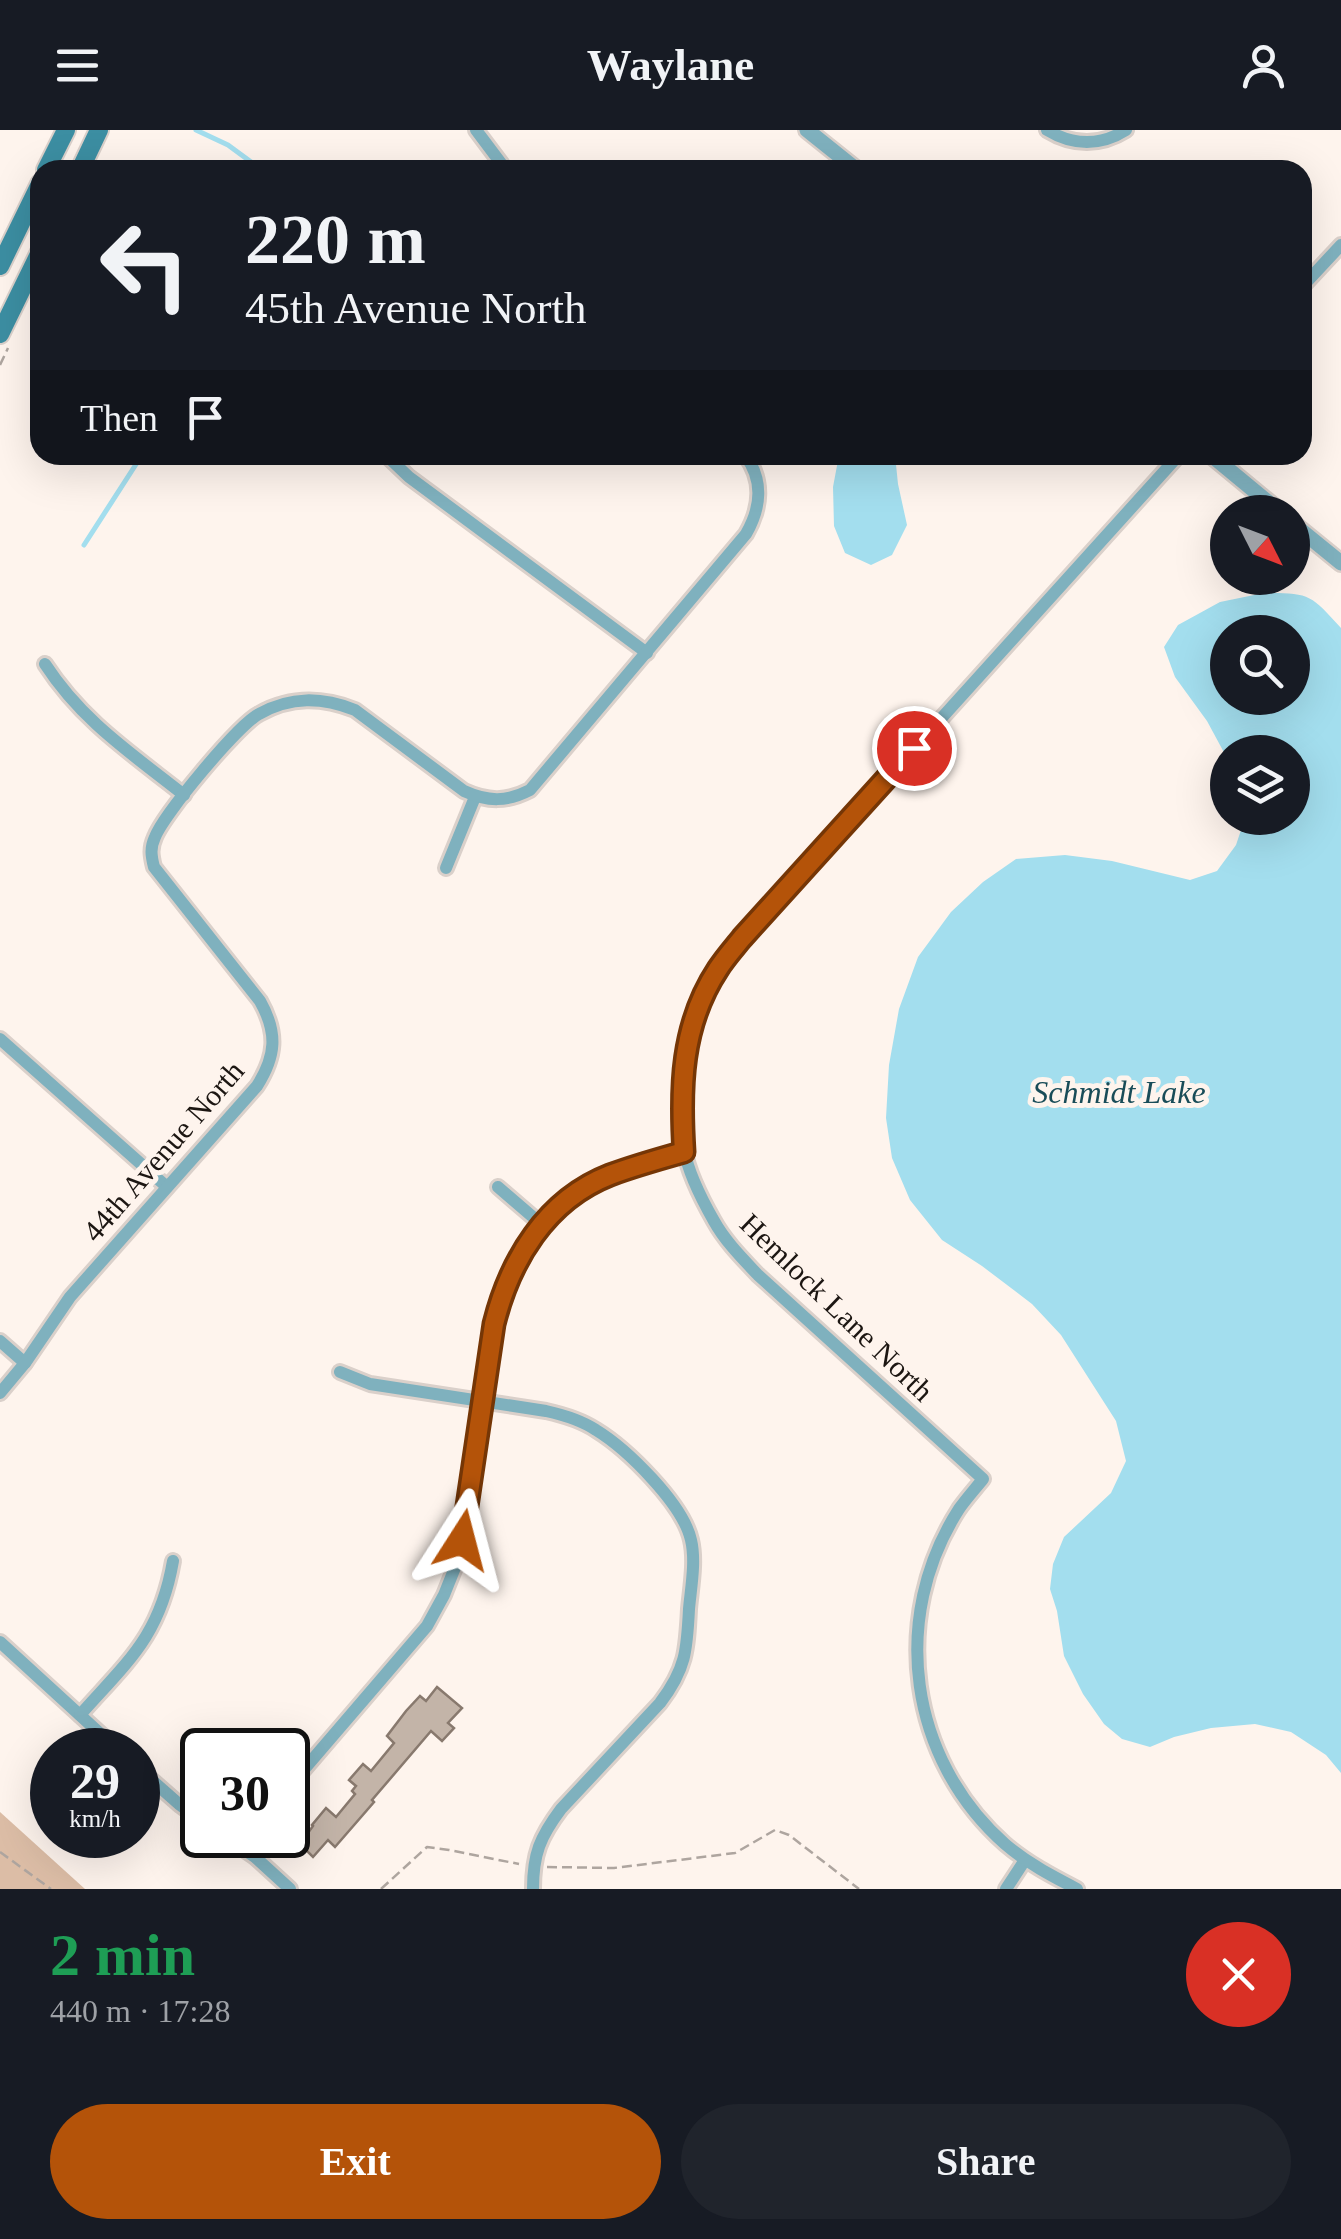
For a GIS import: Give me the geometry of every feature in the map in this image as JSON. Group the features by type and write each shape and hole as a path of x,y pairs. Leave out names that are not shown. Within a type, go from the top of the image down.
{"main road":[{"path":"51,160 66,130"},
{"path":"85,160 99,130"},
{"path":"0,266 30,204"},
{"path":"0,334 30,272"}],"street":[{"path":"476,130 498,160"},
{"path":"807,130 844,160"},
{"path":"1047,130 1076,142 1113,138 1126,130"},
{"path":"1312,276 1341,245"},
{"path":"395,465 646,653"},
{"path":"446,868 476,796 498,801 530,790 746,534 757,508 758,479 752,465"},
{"path":"310,1762 427,1626 444,1596 462,1540 502,1292 529,1240 577,1192 606,1176 684,1152 682,1076 687,1039 717,970 1169,465"},
{"path":"1222,465 1259,495"},
{"path":"1310,538 1341,563"},
{"path":"45,664 80,711 184,795"},
{"name":"44th Avenue North","path":"0,1393 70,1297 256,1086 272,1053 269,1017 260,1001 154,866 150,852 154,838 184,795 243,724 261,712 312,699 355,710 476,796"},
{"path":"0,1039 166,1187"},
{"name":"Hemlock Lane North","path":"684,1152 715,1224 735,1250 983,1479 960,1507 928,1576 918,1613 920,1692 928,1727 963,1799 1004,1844 1025,1860"},
{"path":"498,1187 541,1224"},
{"path":"0,1341 25,1363"},
{"path":"340,1372 370,1384 546,1411 594,1428 678,1508 692,1543 684,1664 660,1702 554,1818 537,1847 533,1889"},
{"path":"80,1715 150,1633 168,1588 173,1561"},
{"path":"0,1642 94,1728"},
{"path":"160,1788 180,1804"},
{"path":"260,1858 290,1889"},
{"path":"1006,1889 1025,1860 1077,1889"}],"path":[{"path":"381,1889 427,1848 533,1866 614,1868 735,1853 775,1830 790,1835 859,1889"},
{"path":"0,1852 52,1889"}],"shaded area":[{"path":"0,1812 30,1839 30,1858 51,1858 85,1889 0,1889"}],"water":[{"path":"837,465 896,465 907,525 892,555 871,565 845,553 834,526"},
{"name":"Schmidt Lake","path":"1254,595 1300,595 1315,602 1341,628 1341,1773 1326,1755 1291,1732 1255,1724 1211,1728 1150,1747 1122,1739 1104,1724 1083,1694 1064,1656 1050,1589 1053,1564 1064,1537 1111,1493 1126,1461 1116,1421 1061,1335 1032,1304 942,1240 910,1200 892,1158 886,1118 889,1065 899,1009 918,957 951,912 983,882 1016,859 1065,855 1112,861 1190,880 1217,871 1239,835 1310,835 1310,735 1215,735 1175,677 1164,647 1178,625 1220,602"}],"building":[{"path":"437,1687 462,1708 448,1723 454,1728 442,1741 431,1731 335,1847 328,1840 313,1857 312,1825 326,1808 336,1817 355,1794 352,1791 356,1786 349,1780 363,1764 371,1771 394,1743 387,1736 406,1711 420,1696 426,1701"}],"waterway":[{"path":"196,130 248,160"},
{"path":"84,545 136,465"}],"route":[{"path":"462,1540 494,1324 502,1292 529,1240 577,1192 606,1176 684,1152 682,1076 687,1039 717,970 914,748"}]}
